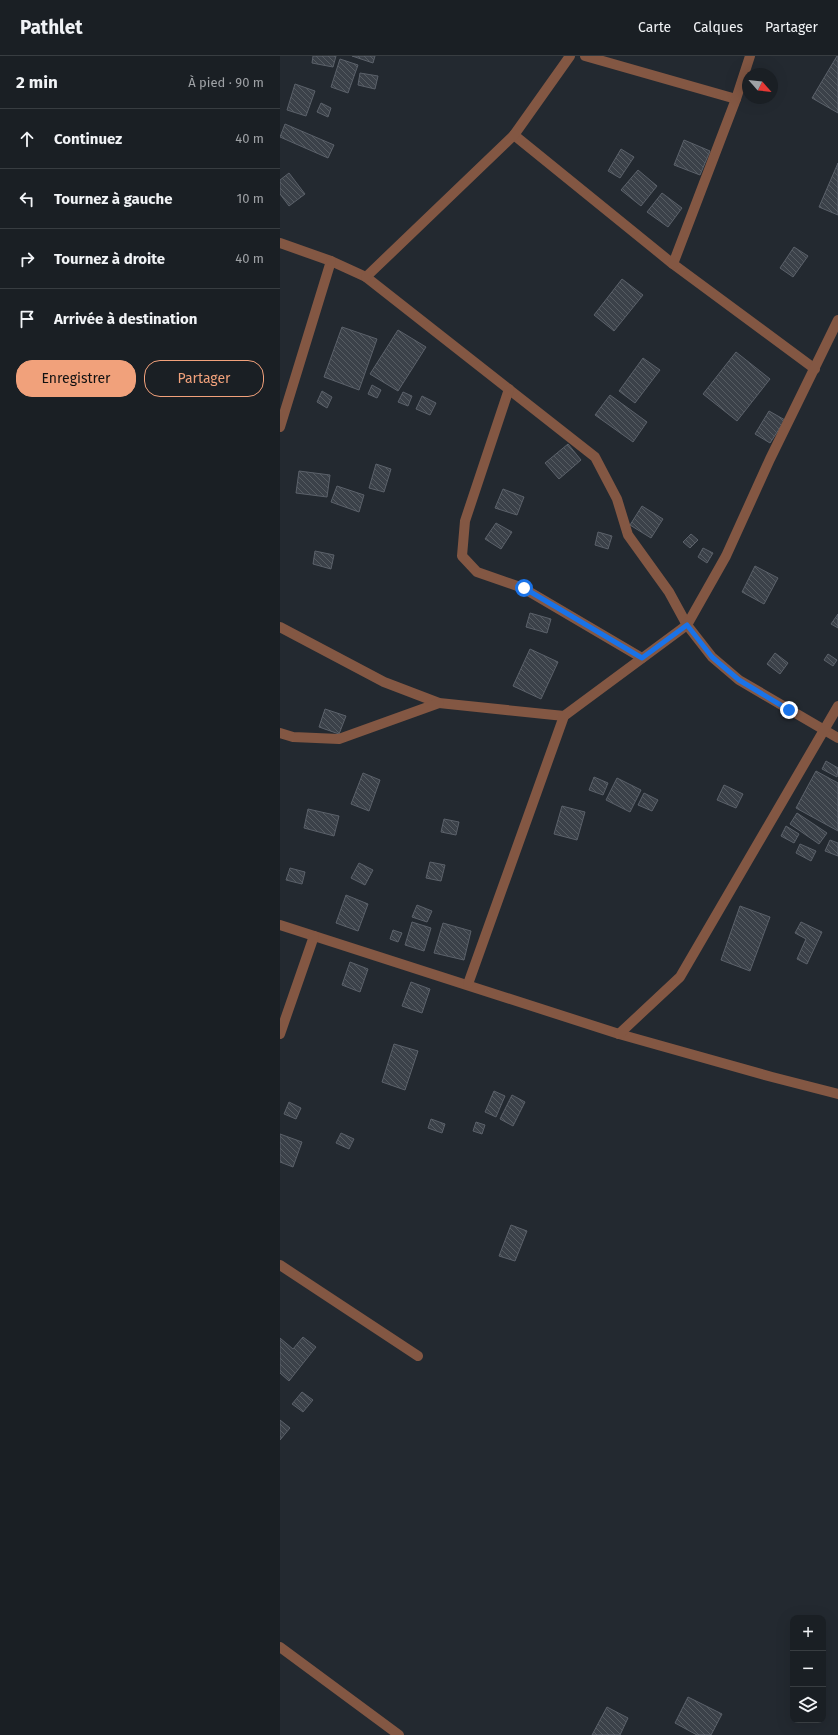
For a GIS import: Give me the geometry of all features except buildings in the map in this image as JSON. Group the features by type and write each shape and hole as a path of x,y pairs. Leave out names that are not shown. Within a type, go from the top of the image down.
{"street":[{"path":"366,277 514,135 570,56"},
{"path":"585,56 736,99"},
{"path":"673,264 736,99 750,56"},
{"path":"514,135 673,264 815,369"},
{"path":"280,243 332,261 366,277 595,457 617,499 628,535 670,592 687,625 712,657 739,680 838,738"},
{"path":"280,427 332,261"},
{"path":"468,984 564,716 687,625 726,556 770,459 815,369 836,333 838,320"},
{"path":"509,389 465,520 462,556 477,572 524,588 642,658"},
{"path":"280,627 384,682 439,703 564,716"},
{"path":"280,733 293,737 339,739 439,703"},
{"path":"619,1034 680,976 838,706"},
{"path":"280,925 468,984 619,1034 838,1094"},
{"path":"280,1034 314,936"},
{"path":"280,1265 418,1356"},
{"path":"280,1647 399,1735"}],"route":[{"path":"524,588 642,658 687,625 712,657 739,680 789,710"}]}
